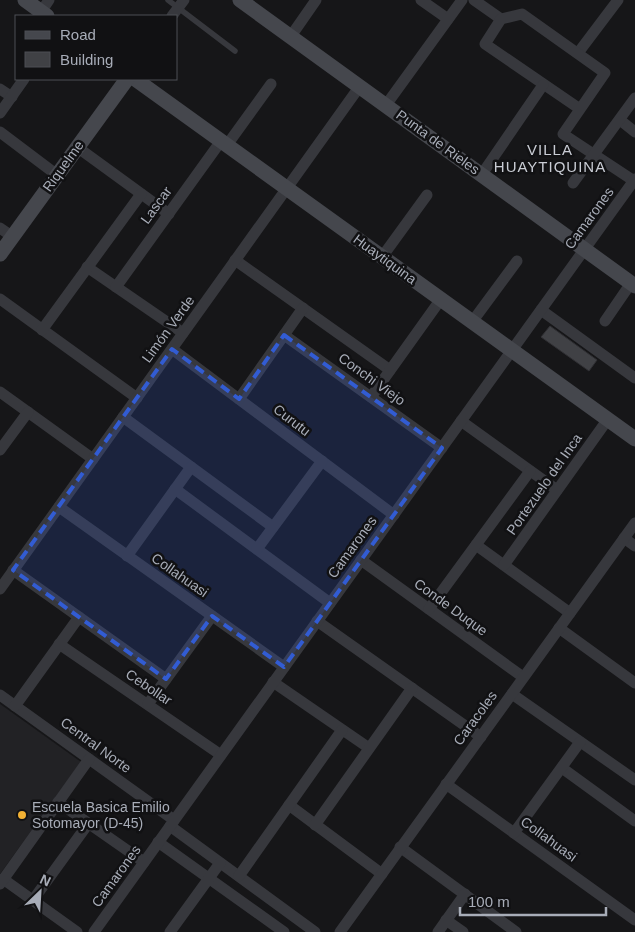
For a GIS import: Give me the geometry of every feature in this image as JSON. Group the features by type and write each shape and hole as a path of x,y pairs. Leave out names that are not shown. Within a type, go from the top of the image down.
{"street":[{"path":"25,0 46,9"},
{"name":"Punta de Rieles","path":"240,0 633,284"},
{"path":"290,36 316,0"},
{"path":"421,0 448,19"},
{"path":"386,105 462,0"},
{"path":"474,0 502,19"},
{"path":"578,53 618,0"},
{"path":"580,109 485,44 502,19 522,14 605,73 563,134 634,180"},
{"path":"0,114 23,80"},
{"name":"Riquelme","path":"0,254 6,233 57,175 126,80"},
{"name":"Huaytiquina","path":"136,80 635,439"},
{"name":"Lascar","path":"116,287 168,214 271,84"},
{"path":"482,174 543,85"},
{"name":"Limón Verde","path":"0,589 360,86"},
{"path":"0,88 12,97"},
{"path":"573,183 635,98"},
{"path":"620,120 635,132"},
{"path":"0,132 57,175"},
{"path":"77,147 168,214"},
{"name":"Camarones","path":"94,932 634,180"},
{"name":"Lascar","path":"42,330 141,194"},
{"path":"382,257 426,196"},
{"name":"Conchi Viejo","path":"236,260 390,370"},
{"path":"472,322 517,261"},
{"path":"87,268 183,333"},
{"path":"605,321 633,284"},
{"path":"0,299 137,398"},
{"path":"370,397 441,299"},
{"path":"239,399 303,308"},
{"path":"541,310 635,378"},
{"name":"Conchi Viejo","path":"284,335 442,448"},
{"name":"Curutu","path":"172,349 394,515"},
{"path":"0,392 93,459"},
{"path":"0,450 28,412"},
{"path":"124,416 273,527"},
{"name":"Portezuelo del Inca","path":"504,565 608,419"},
{"path":"461,421 557,490"},
{"path":"257,550 322,461"},
{"path":"127,556 191,467"},
{"name":"Portezuelo del Inca","path":"429,609 530,471"},
{"path":"175,490 330,603"},
{"name":"Collahuasi","path":"59,507 284,667"},
{"name":"Caracoles","path":"340,932 635,523"},
{"path":"624,538 635,546"},
{"path":"476,545 570,613"},
{"name":"Conde Duque","path":"361,560 524,677"},
{"name":"Cebollar","path":"14,570 166,679"},
{"path":"148,704 212,616"},
{"path":"15,706 79,617"},
{"path":"317,621 481,737"},
{"path":"559,628 633,678"},
{"name":"Cebollar","path":"59,644 221,754"},
{"path":"273,682 369,748"},
{"path":"315,824 412,688"},
{"path":"512,694 635,780"},
{"name":"Central Norte","path":"0,695 89,759 220,863 315,932"},
{"path":"239,876 342,730"},
{"path":"514,833 580,742"},
{"path":"77,932 33,900 2,881 89,759"},
{"path":"562,768 635,822"},
{"name":"Collahuasi","path":"446,784 635,920"},
{"path":"58,802 144,862"},
{"path":"289,805 382,874"},
{"path":"33,900 88,824"},
{"path":"158,842 284,932"},
{"path":"400,848 516,932"},
{"path":"170,932 220,863"},
{"path":"438,932 464,894"},
{"path":"446,920 463,932"}],"lane":[{"path":"168,0 235,51"}],"highlighted area":[{"path":"284,335 442,448 284,667 212,616 166,679 13,570 172,349 239,399"}],"shaded area":[{"name":"Escuela Basica Emilio Sotomayor (D-45)","path":"0,704 81,762 0,874"}],"building":[{"path":"550,326 597,360 589,371 541,337"}],"place":[{"name":"Escuela Basica Emilio Sotomayor (D-45)","path":"22,815"}],"district":[{"name":"VILLA HUAYTIQUINA","path":"550,158"}]}
